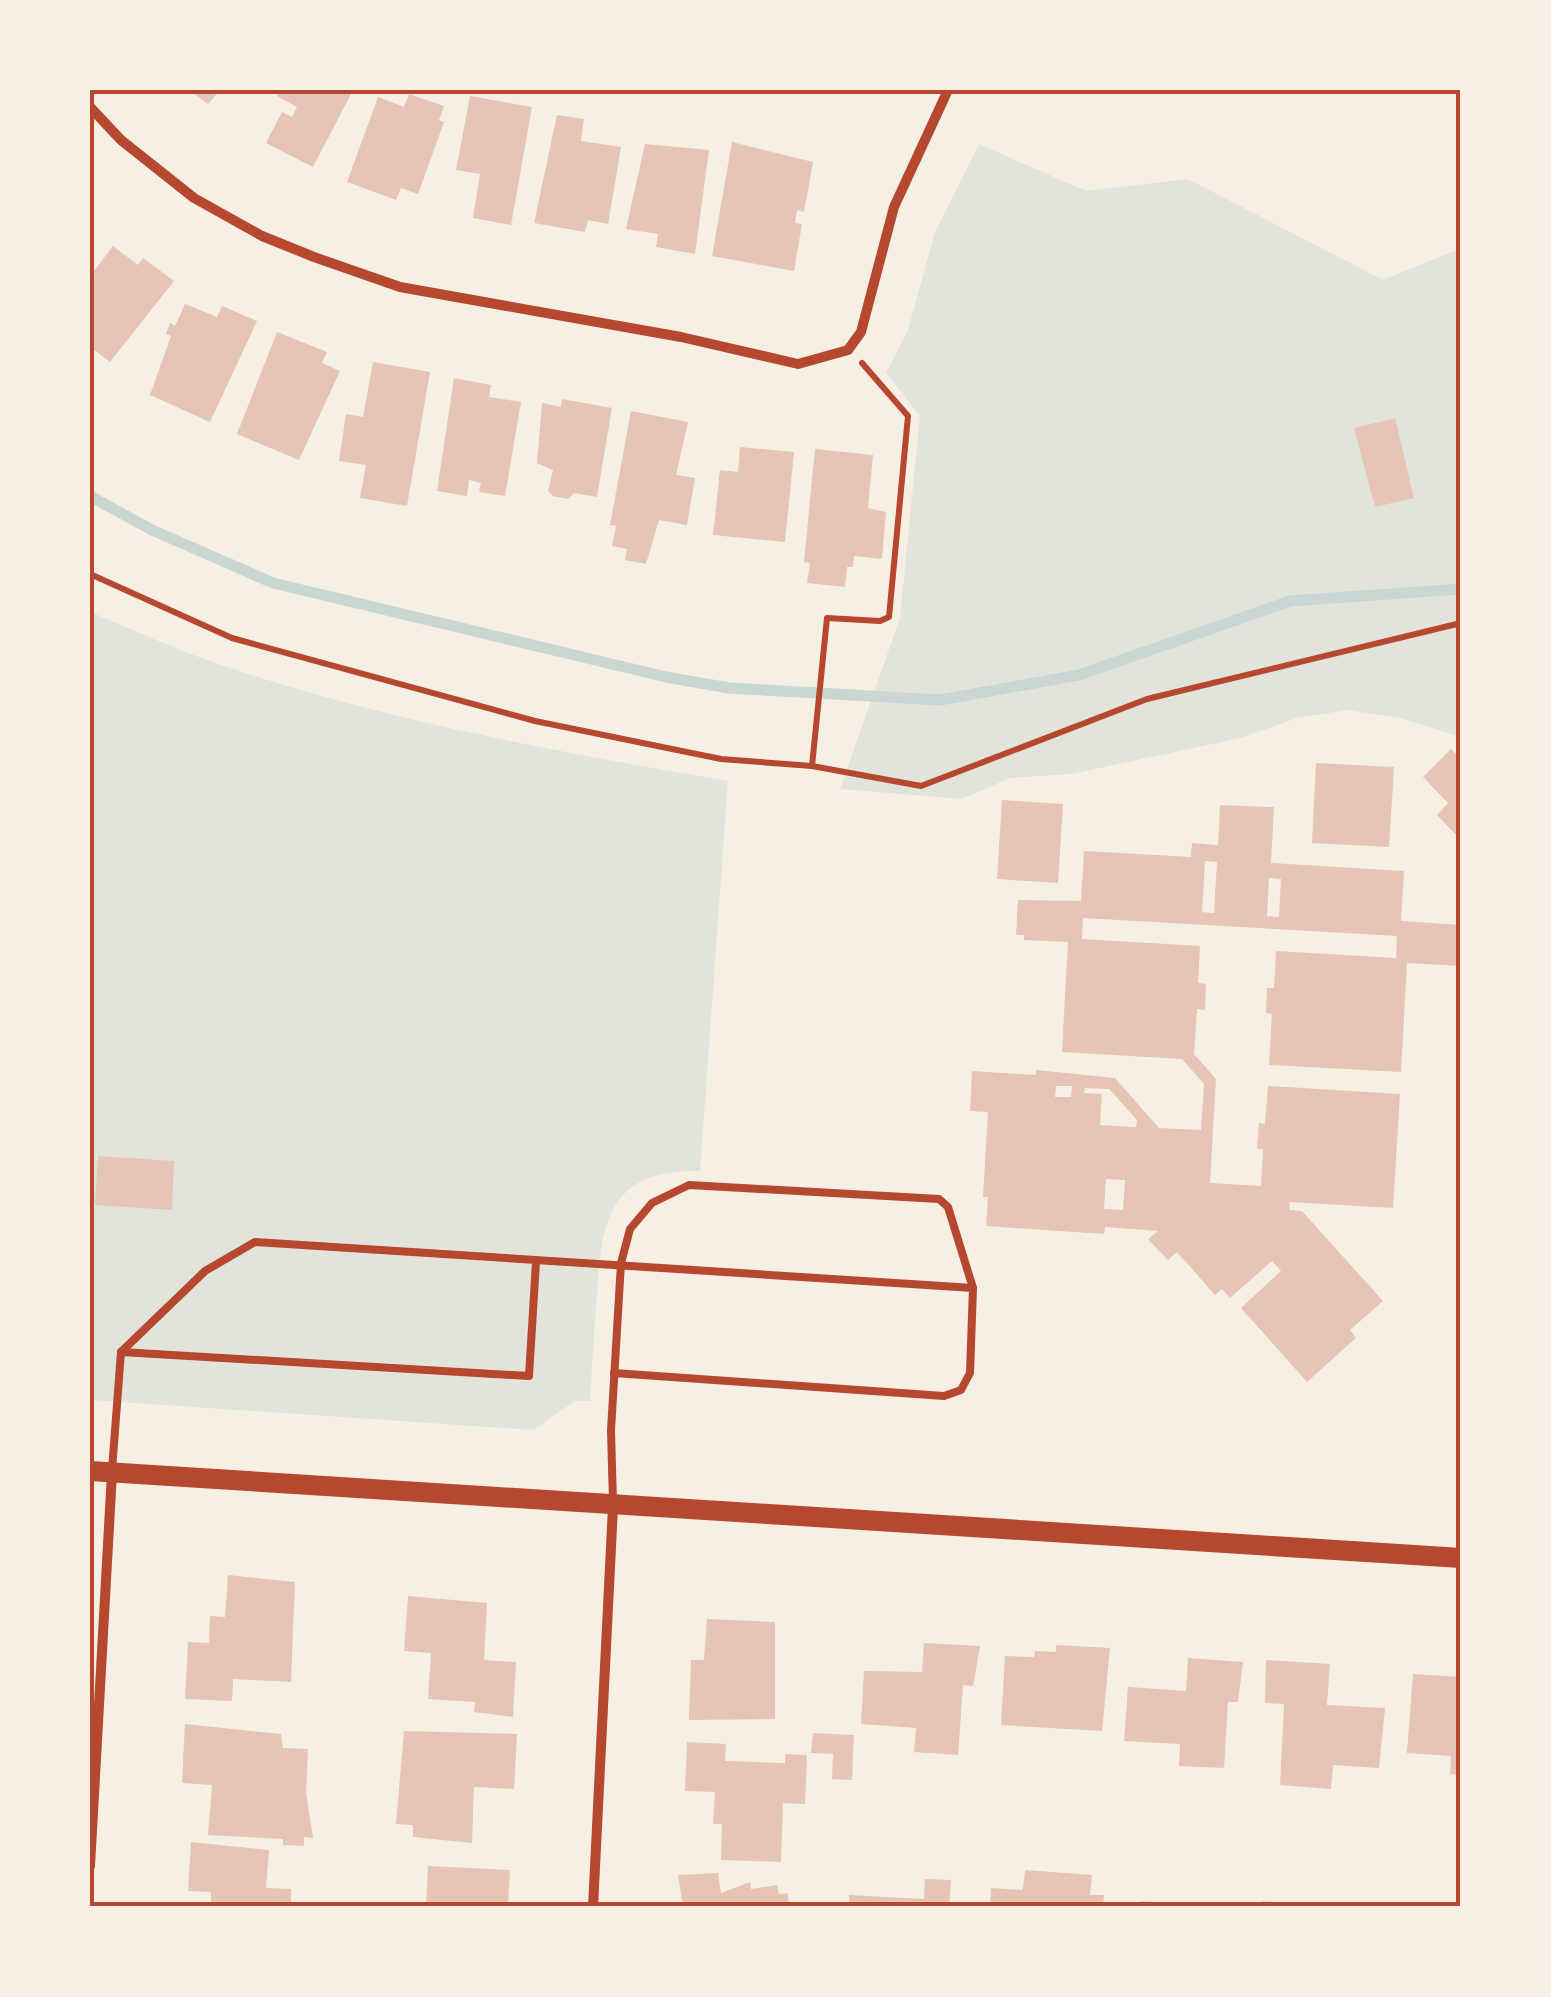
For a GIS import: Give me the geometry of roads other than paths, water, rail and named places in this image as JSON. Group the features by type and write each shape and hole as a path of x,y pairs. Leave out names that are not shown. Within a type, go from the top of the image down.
{"main road":[{"path":"90,1471 613,1508 1461,1558"}],"street":[{"path":"90,107 121,140 194,198 262,236 400,287 681,337 798,364 848,350 861,332 894,207 948,90"},
{"path":"90,1866 112,1473"},
{"path":"593,1907 613,1508"}],"lane":[{"path":"613,1508 614,1373 620,1264 630,1229 652,1203 690,1185 939,1199 948,1207 973,1288 970,1373 961,1390 944,1396 614,1373"},
{"path":"112,1473 120,1352 205,1271 255,1242 973,1288"},
{"path":"120,1352 529,1376 536,1262"}],"waterway":[{"path":"90,496 152,530 273,583 666,677 729,688 940,700 1079,675 1290,601 1461,589"}]}
